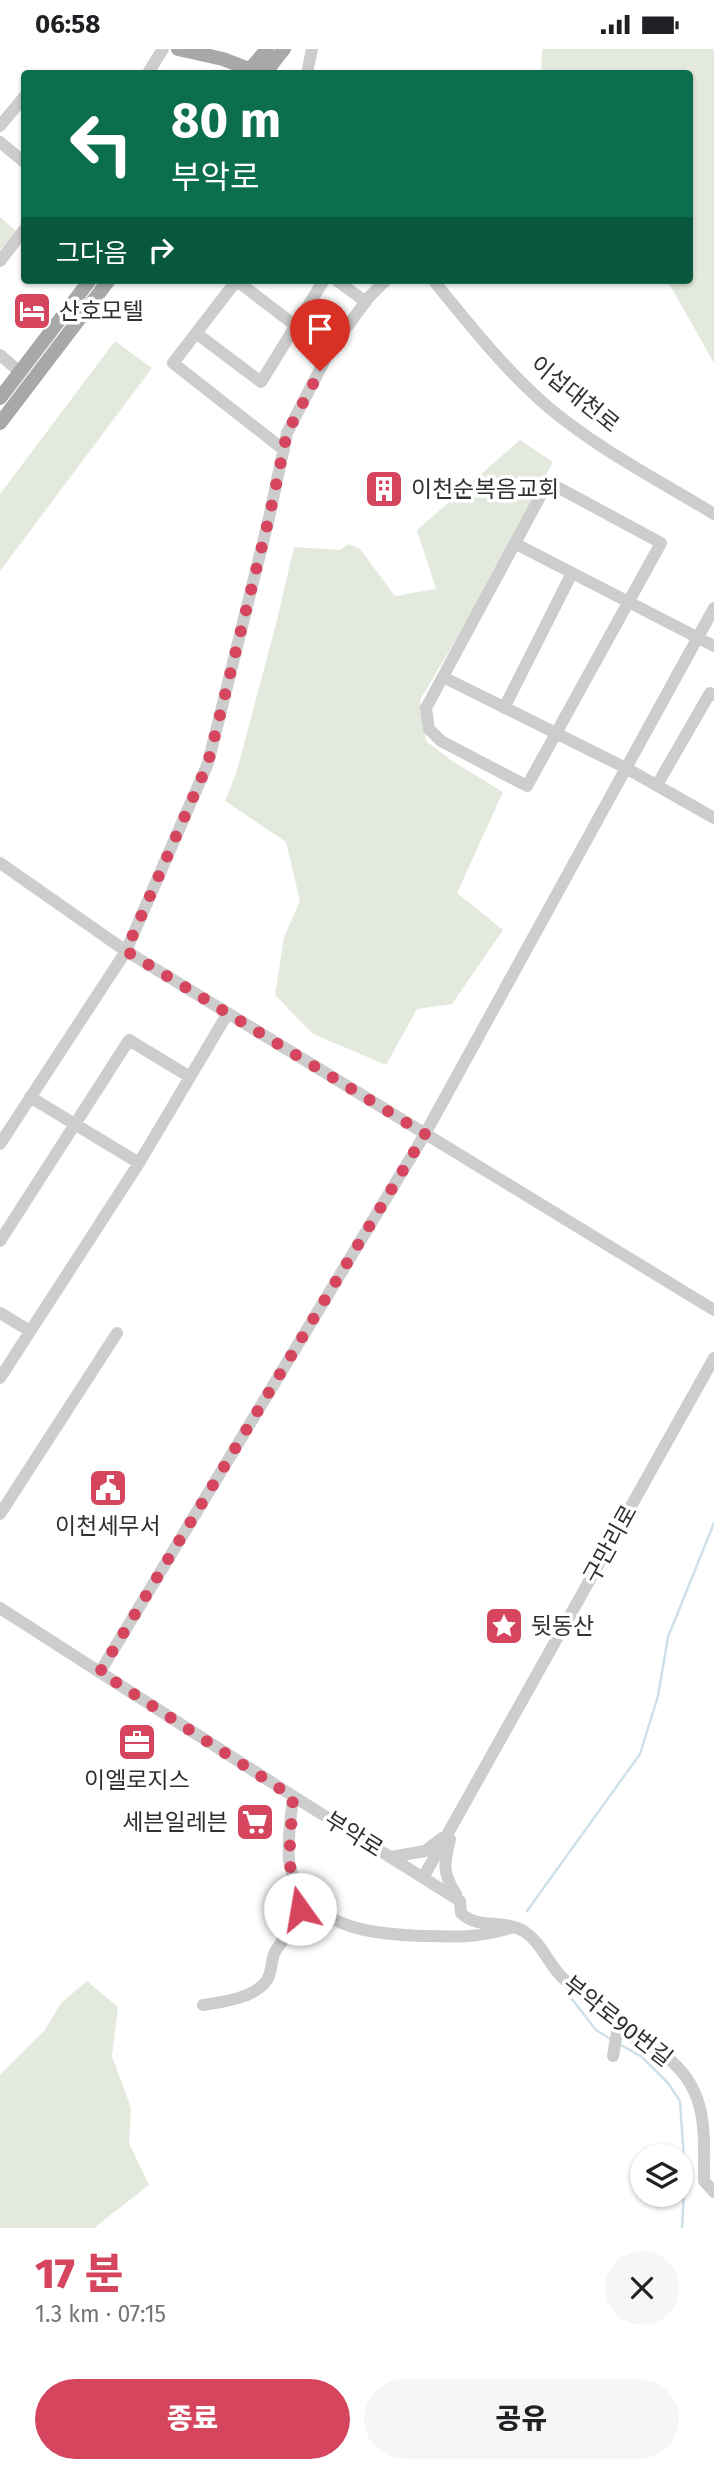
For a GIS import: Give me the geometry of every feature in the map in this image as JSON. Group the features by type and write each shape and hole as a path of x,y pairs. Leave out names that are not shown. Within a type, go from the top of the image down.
{"main road":[{"path":"177,49 194,50 248,70"},
{"path":"256,70 267,49"},
{"path":"259,70 284,49"},
{"path":"0,398 87,284"},
{"path":"0,423 106,284"}],"street":[{"path":"150,70 163,49"},
{"path":"308,70 312,49"},
{"path":"0,126 21,101"},
{"path":"0,142 21,160"},
{"path":"0,261 21,234"},
{"path":"234,284 173,363 284,450"},
{"path":"242,284 296,326"},
{"path":"196,333 261,382 322,284"},
{"path":"341,284 366,302"},
{"path":"0,1144 126,951 208,763 269,518 287,433 330,350 382,284"},
{"name":"이섭대천로","path":"436,284 497,357 550,408 611,452 714,514"},
{"path":"0,355 20,372"},
{"path":"548,482 661,543 630,602 527,786 441,741 429,729 426,708 548,482"},
{"path":"516,544 714,646"},
{"path":"504,708 572,573"},
{"path":"100,1672 425,1134 714,608"},
{"path":"443,677 626,768 713,816"},
{"path":"657,785 710,693 714,695"},
{"path":"0,863 126,951 714,1310"},
{"path":"0,1378 139,1163 228,1013"},
{"path":"0,1241 129,1040 190,1077"},
{"path":"30,1097 139,1163"},
{"path":"0,1313 30,1331"},
{"path":"0,1514 117,1333"},
{"name":"구만리로","path":"424,1876 714,1358"},
{"name":"부악로","path":"0,1608 460,1901"},
{"path":"204,2005 239,1997 258,1989 267,1980 273,1956 298,1919 298,1895 289,1861 293,1797"},
{"path":"391,1857 425,1851 438,1843 453,1824"},
{"path":"453,1824 445,1859 445,1874 460,1901 461,1913 467,1920 477,1923 500,1923 514,1927"},
{"path":"298,1895 333,1920 376,1934 486,1936 514,1927"},
{"name":"부악로90번길","path":"514,1927 527,1933 556,1973 598,2006 618,2027 665,2056 688,2078 695,2090 704,2125 705,2181 714,2192"},
{"path":"613,2056 618,2027"}],"shaded area":[{"path":"542,49 714,49 714,363 669,284 693,284 693,70 541,70"},
{"path":"0,217 16,231 0,250"},
{"path":"115,341 152,368 0,571 0,494"},
{"path":"520,440 553,462 464,626 420,700 426,741 452,761 503,792 457,893 503,930 452,1004 417,1009 386,1065 313,1034 275,995 284,937 300,901 286,842 225,801 236,774 294,547 340,550 349,544 360,549 395,596 436,589 417,530"},
{"path":"87,1981 118,2007 112,2056 131,2108 129,2143 149,2185 94,2228 0,2228 0,2075 45,2030 61,2003"}],"waterway":[{"path":"527,1911 640,1754 658,1696 668,1637 714,1523"},
{"path":"568,1994 596,2030 612,2040"},
{"path":"621,2045 642,2057 668,2083 680,2101 685,2173 682,2228"}],"place":[{"name":"산호모텔","path":"32,311"},
{"name":"이천순복음교회","path":"384,489"},
{"name":"이천세무서","path":"108,1488"},
{"name":"뒷동산","path":"504,1626"},
{"name":"이엘로지스","path":"137,1742"},
{"name":"세븐일레븐","path":"255,1822"}],"route":[{"path":"300,1909 289,1861 293,1797 100,1672 425,1134 126,951 208,763 269,518 287,433 320,371"}]}
